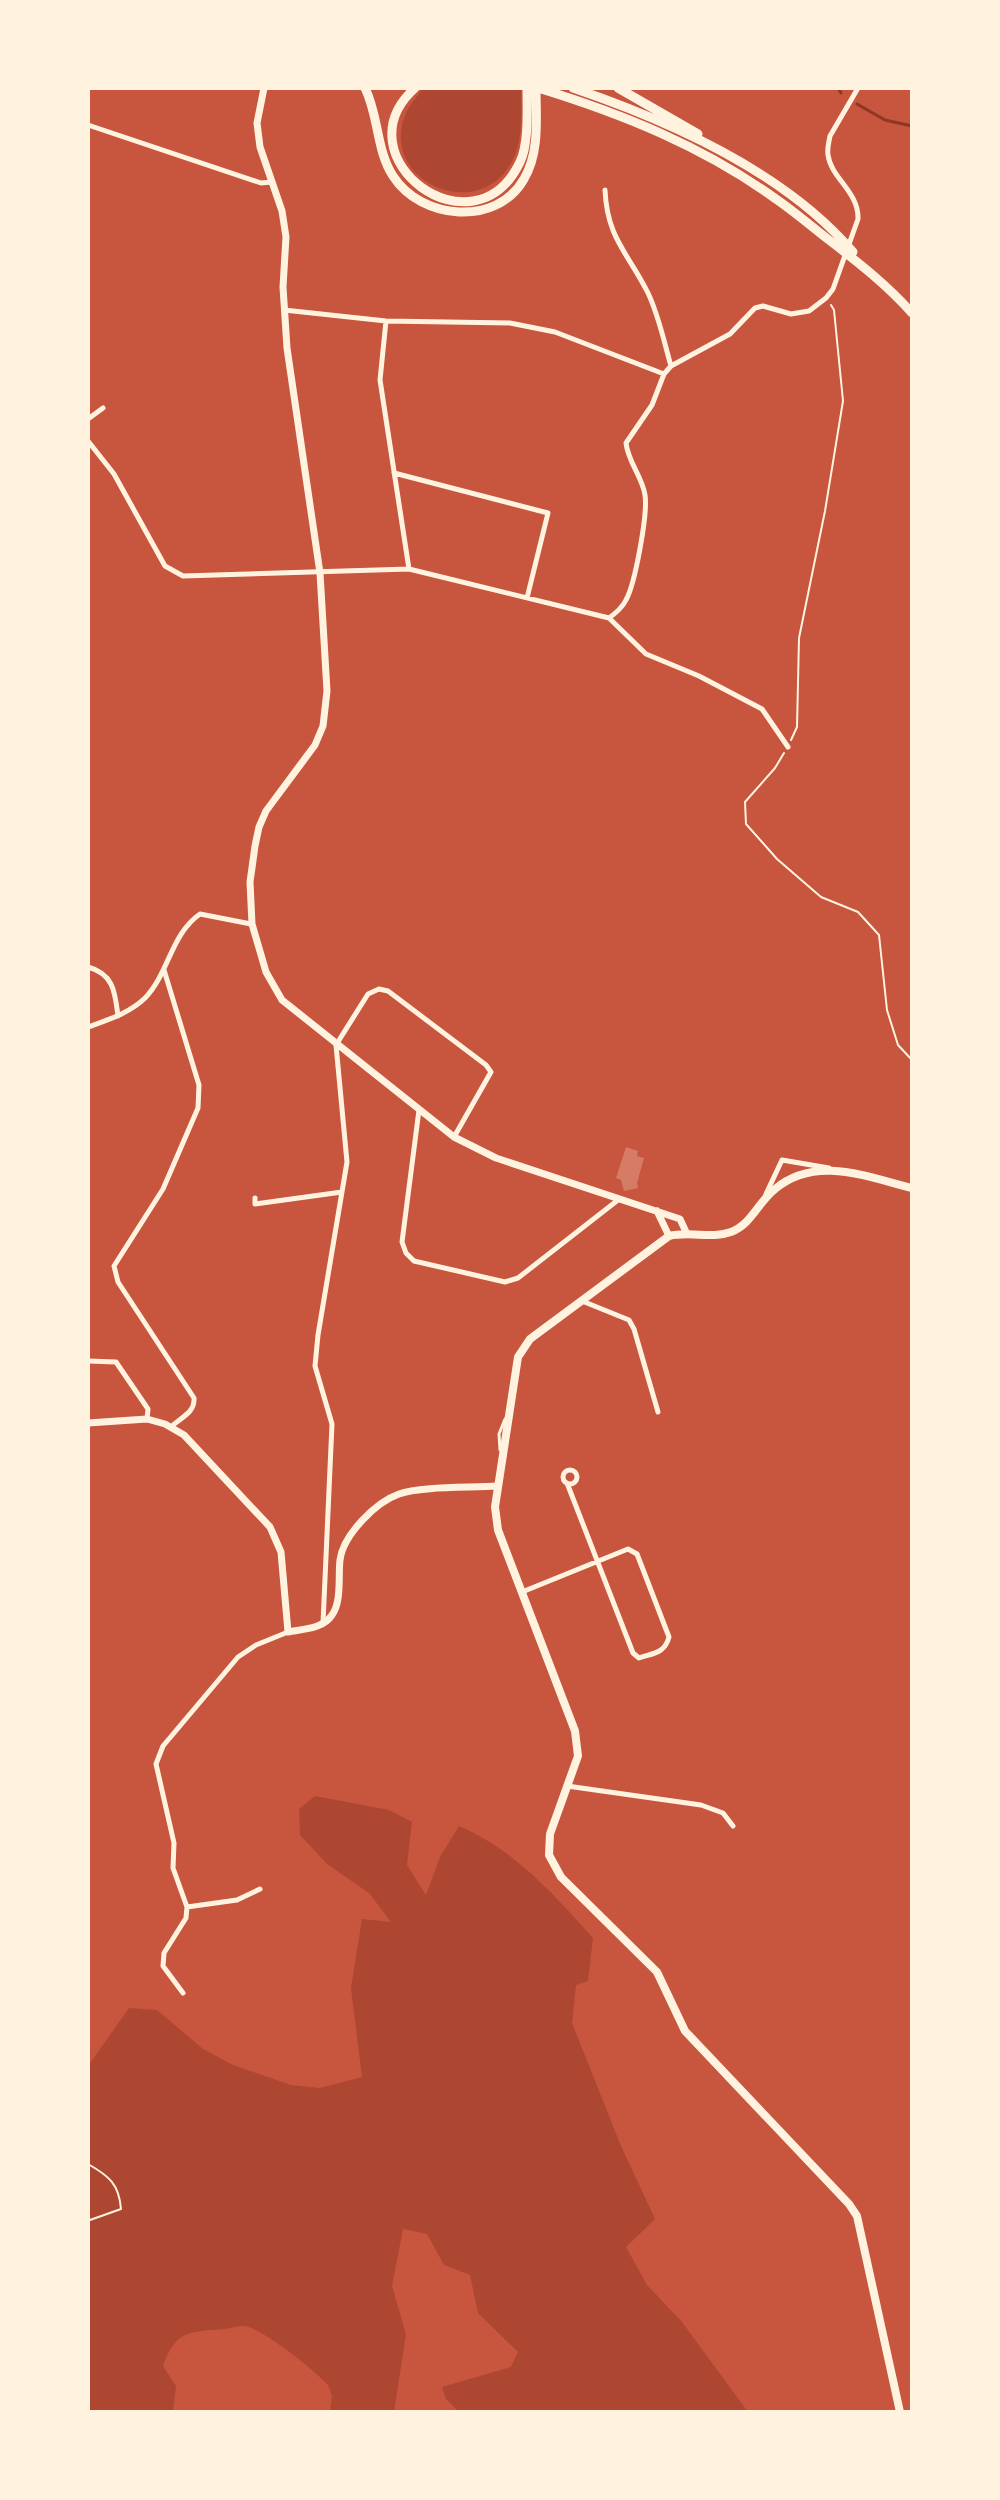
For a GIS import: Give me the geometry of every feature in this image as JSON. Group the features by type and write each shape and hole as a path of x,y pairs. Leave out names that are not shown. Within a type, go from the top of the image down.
{"main road":[{"path":"365,88 374,110 382,151 392,175 405,191 444,212 468,212 491,207 511,196 525,179 537,133 537,88 633,120 686,144 776,198 835,239"},
{"path":"415,88 405,96 393,121 394,152 406,176 426,193 451,202 471,202 494,193 522,159 527,88"},
{"path":"573,88 637,110 729,157 788,194 912,313"},
{"path":"618,88 726,150 729,157"},
{"path":"900,2412 857,2216 685,2031 657,1972 561,1877 549,1855 550,1834 578,1756 575,1731 498,1530 495,1507 518,1357 530,1339 669,1236 686,1232 707,1235 730,1232 747,1222 774,1189 801,1174 834,1169 912,1188"}],"street":[{"path":"264,88 257,123 260,147 282,211 286,237 284,310 287,348 320,573 327,691 323,726 304,763 266,811 259,827 250,882 252,924 258,950 273,987 282,1000 454,1137 496,1158 680,1219 686,1232"},
{"path":"609,618 619,610 630,591 646,504 643,485 627,454 626,443 652,405 664,374 671,366 730,334 755,308 763,306 791,314 809,311 833,289 858,219 858,209 830,161 829,144 830,136 858,88"},
{"path":"88,125 261,183 272,182"},
{"path":"605,190 606,214 615,240 650,299 671,366"},
{"path":"284,310 386,321 510,323 555,332 664,374"},
{"path":"386,321 380,380 409,569"},
{"path":"88,419 103,408"},
{"path":"88,441 114,474 165,566 183,576 409,569 609,618 646,654 699,676 762,709 788,747"},
{"path":"393,472 548,513 527,598"},
{"path":"88,1027 118,1016 144,999 164,970 188,923 200,914 252,924"},
{"path":"88,967 106,975 113,984 118,1016"},
{"path":"164,970 199,1085 198,1108 163,1189 114,1266 118,1282 194,1398 195,1405 190,1412 171,1427"},
{"path":"323,1624 332,1424 315,1366 347,1162 336,1045 368,994 379,989 388,991 486,1065 491,1072 454,1137"},
{"path":"419,1110 402,1242 406,1253 414,1261 505,1282 518,1278 618,1200"},
{"path":"762,1204 782,1160 834,1169"},
{"path":"255,1198 255,1204 342,1192"},
{"path":"657,1211 669,1236"},
{"path":"581,1301 629,1320 658,1412"},
{"path":"88,1361 116,1362 148,1409 147,1419"},
{"path":"88,1423 147,1419 184,1435 270,1527 281,1552 288,1632"},
{"path":"521,1593 596,1562 628,1549 637,1554 669,1637 663,1651 639,1658 634,1654 596,1562 567,1483"},
{"path":"183,1993 163,1966 164,1953 186,1918 187,1907 173,1868 174,1843 156,1764 163,1746 238,1657 256,1645 288,1632 323,1624 332,1615 337,1606 340,1556 350,1533 388,1498 404,1492 497,1486"},
{"path":"567,1786 701,1805 723,1813 733,1826"},
{"path":"187,1907 237,1900 260,1889"}],"path":[{"path":"826,298 834,310 843,401 799,638 797,727 775,768 745,802 746,824 777,859 821,897 858,912 879,935 887,1010 898,1045 912,1060"},
{"path":"88,2164 104,2173 120,2191 121,2209 88,2218"}],"shaded area":[{"path":"423,88 521,88 518,147 500,177 481,189 459,192 438,188 419,176 406,159 401,138 406,113"},
{"path":"315,1796 389,1810 412,1822 407,1865 426,1895 440,1857 459,1826 479,1836 532,1874 593,1938 588,1981 576,1985 572,2023 621,2146 655,2219 626,2247 647,2285 682,2322 748,2412 459,2412 446,2399 442,2387 511,2367 518,2352 478,2313 470,2275 444,2265 427,2234 403,2229 392,2286 406,2334 394,2412 330,2412 332,2396 321,2378 279,2344 243,2326 193,2332 173,2345 163,2366 176,2386 173,2412 88,2412 88,2066 129,2008 157,2010 203,2049 233,2065 291,2085 320,2088 362,2077 351,1988 362,1919 391,1922 369,1893 327,1864 300,1835 299,1809"}],"building":[{"path":"626,1147 638,1151 637,1156 644,1158 638,1188 624,1191 621,1180 616,1178"}],"waterway":[{"path":"838,88 841,93"},
{"path":"857,104 885,120 912,126"}]}
